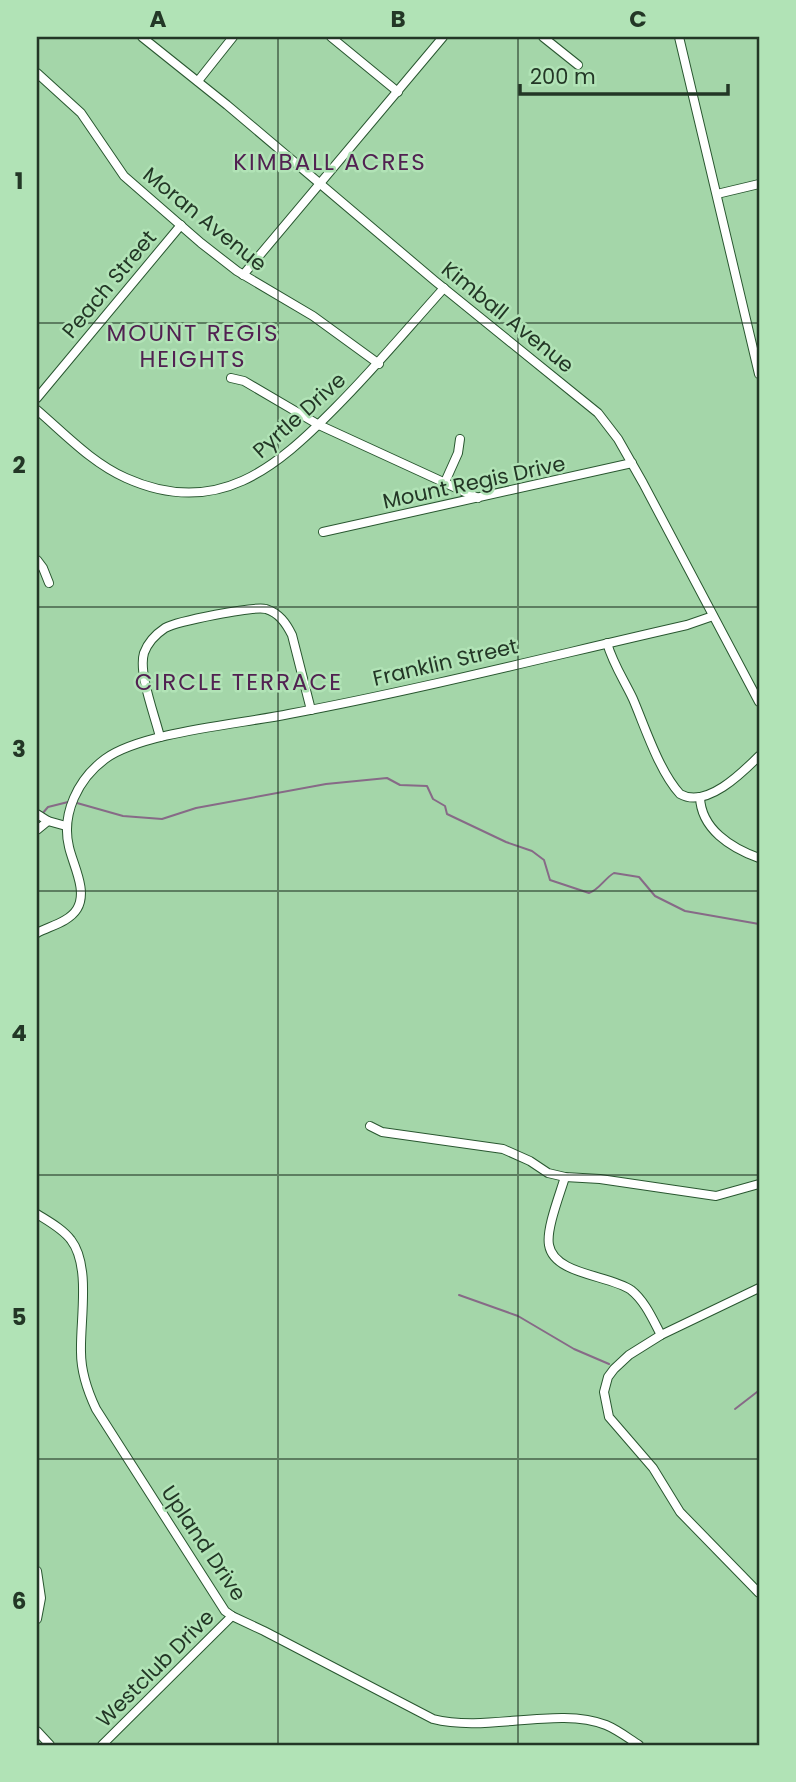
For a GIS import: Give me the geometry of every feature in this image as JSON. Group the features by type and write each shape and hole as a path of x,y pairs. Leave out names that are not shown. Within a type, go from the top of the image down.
{"street":[{"name":"Kimball Avenue","path":"142,37 444,288 588,403 613,431 632,463 759,702"},
{"path":"198,81 233,37"},
{"path":"331,37 398,92"},
{"path":"243,275 443,37"},
{"path":"543,37 578,65"},
{"path":"679,37 759,374"},
{"name":"Moran Avenue","path":"37,73 81,113 124,176 181,225 243,275 321,321 379,364"},
{"path":"717,194 759,184"},
{"name":"Peach Street","path":"37,398 181,225"},
{"name":"Pyrtle Drive","path":"37,410 114,472 147,486 183,492 221,488 260,473 294,449 379,364 444,288"},
{"path":"750,334 759,332"},
{"path":"232,378 244,381 319,425 478,498"},
{"path":"445,482 458,453 460,439"},
{"name":"Mount Regis Drive","path":"323,532 548,484 632,463"},
{"path":"37,561 49,583"},
{"path":"160,737 143,668 148,644 168,627 255,608 270,610 287,625 311,710"},
{"name":"Franklin Street","path":"37,933 67,918 79,903 80,890 66,826 76,793 92,770 109,756 160,737 311,710 687,625 713,616"},
{"path":"607,643 612,661 631,696 642,725 676,789 687,797 700,797 733,780 759,755"},
{"path":"700,797 702,814 710,827 728,843 759,858"},
{"path":"37,830 43,817 66,826"},
{"path":"370,1126 382,1132 503,1149 548,1172 565,1177 600,1179 716,1196 759,1184"},
{"path":"565,1177 549,1240 551,1253 566,1266 619,1284 635,1293 661,1335"},
{"name":"Upland Drive","path":"37,1214 69,1237 80,1257 82,1366 96,1409 221,1605 232,1616 433,1719 464,1724 579,1720 605,1725 639,1745"},
{"path":"759,1287 661,1335 629,1354 614,1369 605,1384 606,1409 619,1431 661,1479 687,1521 759,1593"},
{"path":"37,1571 41,1598 37,1619"},
{"name":"Westclub Drive","path":"102,1745 232,1616"},
{"path":"37,1731 50,1745"}],"waterway":[{"path":"77,803 123,816 162,819 196,808 326,784 387,778 400,785 427,786 433,799 445,806 447,814 506,842 532,851 544,860 550,880 589,893 614,873 639,877 655,896 685,911 759,924"},
{"path":"42,814 48,807 68,802"},
{"path":"459,1295 518,1316 574,1349 609,1364"},
{"path":"735,1409 759,1392"}],"district":[{"name":"KIMBALL ACRES","path":"330,162"},
{"name":"MOUNT REGIS HEIGHTS","path":"193,346"},
{"name":"CIRCLE TERRACE","path":"239,682"}]}
